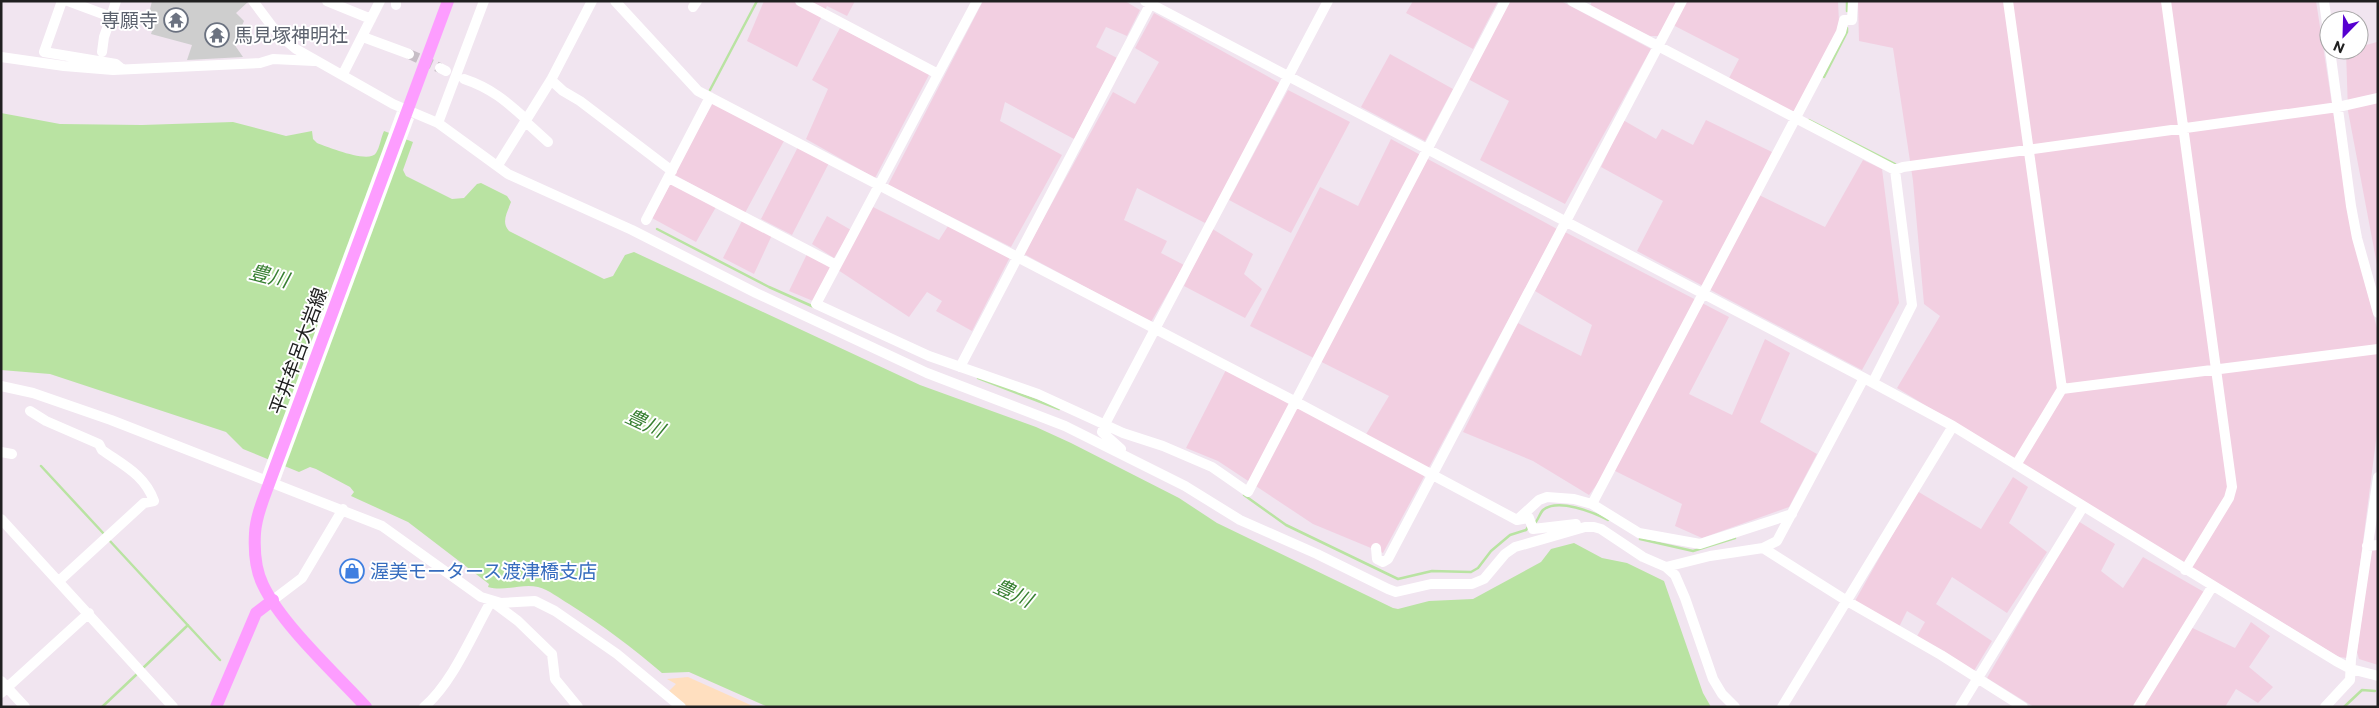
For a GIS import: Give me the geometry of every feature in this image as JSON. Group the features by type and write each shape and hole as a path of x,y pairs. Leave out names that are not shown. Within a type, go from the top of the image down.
{"main road":[{"name":"平井牟呂大岩線","path":"366,707 305,641 263,585 255,545 258,515 448,1"},
{"path":"216,707 256,614 273,600"}],"street":[{"path":"62,1 44,52 116,64 123,70"},
{"path":"68,1 111,17"},
{"path":"102,52 104,37 116,1"},
{"path":"253,1 287,43 314,61 343,74 407,112 438,123 508,174 632,230 809,318 927,373 1065,426 1185,486 1240,520 1396,592 1431,584 1472,584 1479,582 1488,575 1505,554 1515,547 1566,532 1594,527"},
{"path":"327,1 371,19"},
{"path":"343,74 380,1"},
{"path":"438,123 484,1"},
{"path":"498,166 551,80 592,1"},
{"path":"615,1 698,91 1017,259 1296,402 1517,520 1529,518 1531,525 1584,523 1594,527 1643,557 1666,567 1674,575 1685,598 1713,678 1722,694 1735,707"},
{"path":"800,1 938,74"},
{"path":"977,1 880,187 816,304 929,356 1038,394 1104,427 1163,446 1212,467 1248,492 1505,1"},
{"path":"1104,427 1328,1"},
{"path":"1572,1 1796,120 1895,170 1903,167 2338,107 2378,98"},
{"path":"1376,548 1377,559 1383,562 1388,559 1682,1"},
{"path":"1592,504 1796,120 1841,32 1844,20 1852,20 1853,1"},
{"path":"2008,1 2062,389 2016,465"},
{"path":"2166,1 2232,492 2185,570"},
{"path":"960,367 1150,2 1953,426 2212,587 2351,669 2378,676"},
{"path":"363,37 409,54"},
{"path":"1,57 64,66 123,70 260,63 273,59 306,63 314,61"},
{"path":"2331,60 2357,238 2378,313"},
{"path":"464,79 485,86 495,93 548,142"},
{"path":"551,80 563,91 580,100 670,174 836,265"},
{"path":"646,220 710,97"},
{"path":"1666,567 1710,556 1763,548 1777,542 1912,305 1895,170"},
{"path":"2062,389 2378,349"},
{"path":"1,386 33,393 111,420 270,480 382,526 473,592 501,603 535,601 546,606 617,654 681,707"},
{"path":"30,411 46,422 99,444 102,450 140,476 150,490 154,501 144,503 59,581"},
{"path":"1782,707 1953,426"},
{"path":"1104,427 1121,450 1120,454"},
{"path":"1,452 12,454"},
{"path":"2325,707 2350,680 2378,477"},
{"path":"1517,520 1539,500 1546,497 1574,499 1592,504 1639,533 1700,544 1792,514"},
{"path":"1960,707 2083,506"},
{"path":"273,600 302,578 344,509"},
{"path":"1,519 173,707"},
{"path":"2367,546 2378,545"},
{"path":"1763,548 1847,601 1941,655 2024,707"},
{"path":"2138,707 2212,587"},
{"path":"424,707 433,699 456,664 490,600"},
{"path":"490,600 518,621 552,654 556,679 578,707"},
{"path":"25,707 3,687 89,613"}],"shaded area":[{"path":"152,1 249,1 236,13 244,21 234,44 243,57 187,60 192,45 151,34 153,28 146,26"},
{"path":"764,1 855,1 847,16 827,6 797,67 747,41"},
{"path":"983,1 1125,1 1140,10 1127,36 1106,27 1096,47 1117,58 1074,139 1005,102 1000,121 1062,155 1011,247 888,185"},
{"path":"1413,1 1498,1 1473,49 1406,13"},
{"path":"1510,1 1561,1 1651,49 1565,204 1480,160 1509,101 1468,79"},
{"path":"1592,1 1677,1 1659,36 1650,36 1590,6"},
{"path":"1684,1 1838,1 1839,22 1836,33 1793,114 1728,80 1739,59 1671,24"},
{"path":"1858,1 2316,1 2319,20 2319,60 2325,60 2352,234 2378,332 2378,425 2348,658 2339,657 1897,388 1940,316 1924,304 1913,181 1893,48 1859,41"},
{"path":"1154,13 1283,85 1205,223 1137,188 1124,220 1167,241 1161,253 1184,265 1151,322 1024,254 1113,92 1135,104 1159,62 1135,48"},
{"path":"840,28 930,73 875,178 806,139 828,89 812,80"},
{"path":"2378,33 2378,270 2348,111 2346,60 2369,60 2369,44 2377,42"},
{"path":"1390,54 1453,89 1425,141 1361,107"},
{"path":"1288,90 1350,122 1291,233 1229,200"},
{"path":"713,103 785,139 745,213 673,174"},
{"path":"1623,120 1656,139 1662,129 1693,145 1706,120 1772,152 1753,192 1825,227 1863,160 1882,169 1899,303 1862,370 1637,251 1663,201 1601,167"},
{"path":"1391,139 1557,229 1383,553 1313,524 1218,461 1186,448 1227,368 1362,441 1389,396 1250,326 1320,187 1358,206"},
{"path":"798,147 829,163 792,235 761,219"},
{"path":"671,183 716,207 696,242 652,218"},
{"path":"871,206 939,240 948,226 1010,257 972,331 936,311 942,301 927,292 909,317 838,270"},
{"path":"827,216 851,230 834,258 812,244"},
{"path":"743,219 772,235 754,274 723,258"},
{"path":"1211,228 1253,254 1244,274 1262,289 1245,318 1184,286"},
{"path":"1565,232 1729,317 1689,394 1732,415 1765,339 1790,353 1760,422 1817,454 1789,507 1702,538 1675,526 1682,504 1609,468 1589,495 1533,461 1463,432 1518,323 1581,356 1592,325 1535,291"},
{"path":"807,254 831,266 813,301 789,291"},
{"path":"2013,477 2028,487 2009,523 2047,552 2007,613 1952,577 1936,604 1992,641 1972,674 1916,638 1925,622 1907,611 1899,627 1855,601 1917,491 1981,529"},
{"path":"2078,521 2115,544 2101,571 2123,588 2143,557 2204,592 2184,624 2235,648 2251,622 2270,636 2249,667 2273,687 2258,703 2236,689 2225,707 2034,707 1987,678"},
{"path":"2378,548 2378,665 2359,659 2357,652 2371,551"},
{"path":"688,677 755,707 687,707 669,691 676,684 667,679"}],"water":[{"name":"豊川","path":"1,113 60,124 142,125 233,122 286,136 312,131 313,139 317,143 348,154 365,157 376,153 384,131 413,142 403,170 406,176 452,199 464,198 477,184 481,183 507,196 511,202 505,221 509,231 604,279 613,276 625,255 634,252 920,385 1036,427 1071,443 1179,498 1217,523 1393,608 1398,609 1429,601 1473,599 1541,562 1551,549 1574,543 1602,558 1627,563 1664,581 1703,693 1711,707 768,707 689,672 662,673 605,628 546,590 532,586 501,589 488,587 489,584 408,522 351,496 354,492 350,487 316,469 310,467 299,472 243,449 226,432 50,374 1,370"}],"pier":[{"path":"397,111 414,119 280,481 262,475"}],"waterway":[{"path":"710,90 757,1"},
{"path":"1847,1 1847,11"},
{"path":"1824,77 1847,32 1847,28"},
{"path":"1809,120 1895,164"},
{"path":"657,229 769,287 814,307"},
{"path":"978,378 1059,409"},
{"path":"41,466 104,534"},
{"path":"1244,495 1286,525 1398,579 1432,571 1471,572 1478,568 1491,551 1510,535 1526,530 1528,527"},
{"path":"1535,523 1543,510 1557,505 1585,510 1608,520"},
{"path":"1640,539 1693,551 1735,538"},
{"path":"109,540 220,660"},
{"path":"143,668 188,625"},
{"path":"102,707 137,674"},
{"path":"2344,707 2362,690 2375,691"}],"tunnel":[{"path":"409,54 440,68"}],"place":[{"name":"専願寺","path":"176,20"},
{"name":"馬見塚神明社","path":"217,35"},
{"name":"渥美モータース渡津橋支店","path":"352,571"}]}
